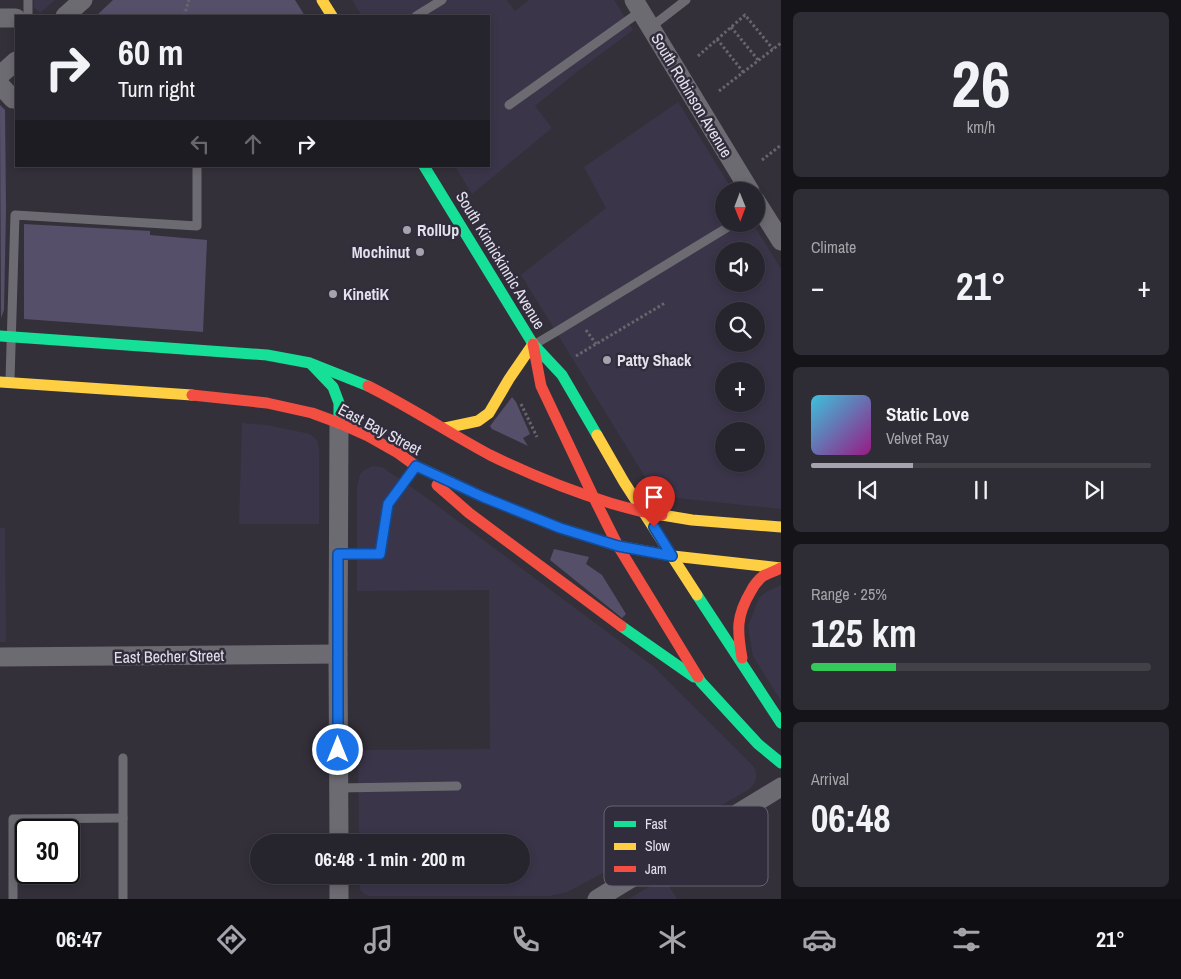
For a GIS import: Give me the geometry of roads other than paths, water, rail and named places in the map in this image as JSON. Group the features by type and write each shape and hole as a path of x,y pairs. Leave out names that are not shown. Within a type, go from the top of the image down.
{"main road":[{"path":"322,0 331,15"},
{"name":"South Kinnickinnic Avenue","path":"425,167 534,344 562,375 624,482 781,723"},
{"name":"East Bay Street","path":"6,337 267,355 310,363 362,383 392,398 489,454 524,471 561,487 645,513"},
{"path":"445,428 478,421 489,413 509,379 534,344"},
{"name":"South Kinnickinnic Avenue","path":"534,344 541,386 618,546 701,682 758,744 781,763"},
{"path":"310,363 333,387 339,403 339,423"},
{"name":"East Bay Street","path":"5,382 186,394 267,402 312,413 368,436 416,466 476,494 560,528 618,546 672,556"},
{"path":"416,466 469,513 636,638 701,682"},
{"path":"645,513 692,520 781,527"},
{"path":"672,556 781,568"},
{"path":"744,666 738,640 738,622 745,599 760,578 781,568"}],"street":[{"path":"66,15 83,0"},
{"name":"South Robinson Avenue","path":"637,5 744,182"},
{"path":"0,18 15,18"},
{"path":"0,75 15,62"},
{"path":"0,85 15,99"},
{"name":"South Robinson Avenue","path":"765,216 781,241"},
{"path":"339,423 339,834"},
{"name":"East Becher Street","path":"0,657 338,654"},
{"path":"750,806 781,787"},
{"path":"339,884 339,899"},
{"path":"597,899 618,886"}],"lane":[{"path":"28,0 28,15"},
{"path":"418,15 442,0"},
{"path":"651,28 686,0"},
{"path":"509,105 637,5"},
{"path":"5,382 6,337 15,215 197,226 197,167"},
{"path":"534,344 720,232"},
{"path":"338,554 380,554 388,504 416,466"},
{"path":"123,758 124,899"},
{"path":"338,788 456,786"},
{"path":"13,899 13,819 123,818"}],"place":[{"name":"RollUp","path":"407,230"},
{"name":"Mochinut","path":"420,252"},
{"name":"KinetiK","path":"333,294"},
{"name":"Patty Shack","path":"607,360"}]}
